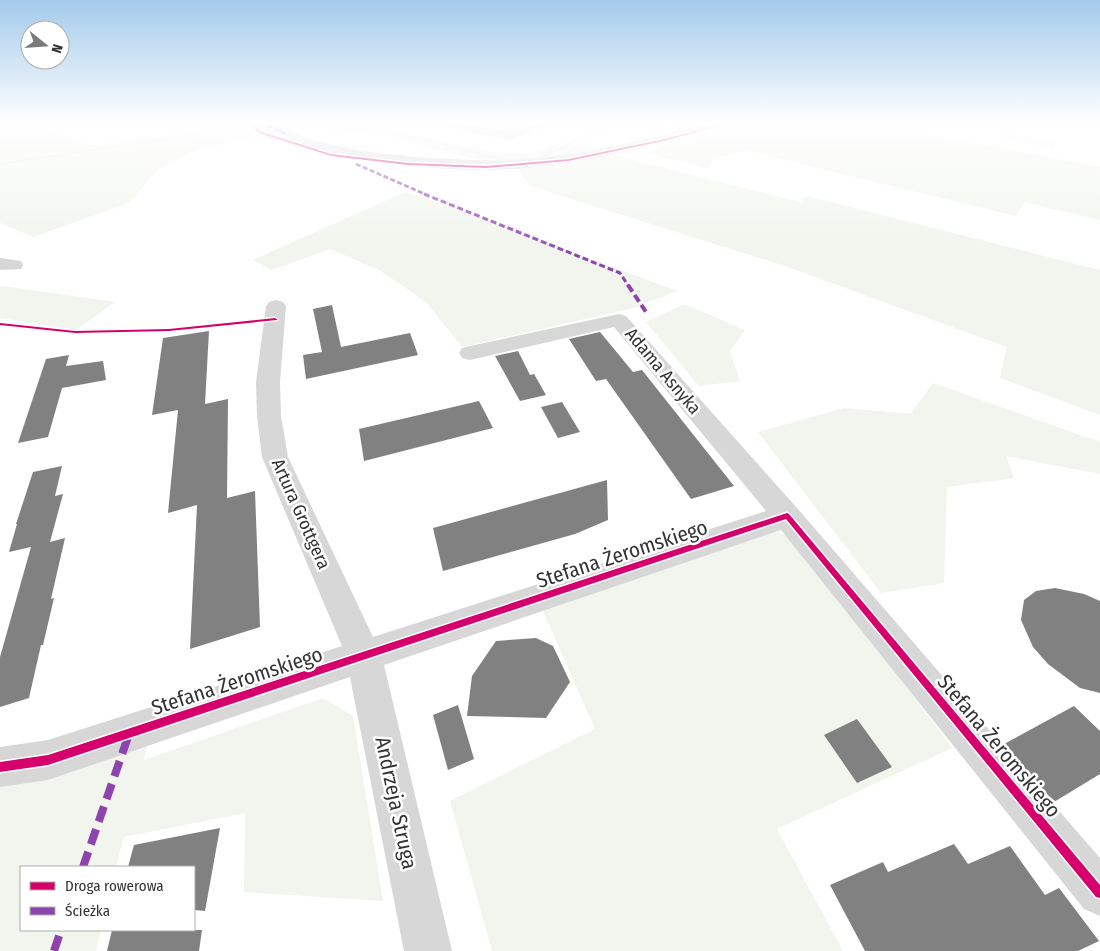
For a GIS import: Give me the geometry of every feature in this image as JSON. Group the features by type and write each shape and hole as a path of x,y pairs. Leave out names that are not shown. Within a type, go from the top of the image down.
{"street":[{"name":"Artura Grottgera","path":"276,306 268,382 269,416 275,457 364,656"},
{"name":"Adama Asnyka","path":"470,353 620,320 787,516"},
{"name":"Stefana Żeromskiego","path":"0,767 48,760 787,516 1100,893"},
{"name":"Andrzeja Struga","path":"364,656 428,951"}],"shaded area":[{"path":"0,166 165,166 158,170 129,203 33,237 0,223"},
{"path":"504,166 659,166 800,202 807,196 1100,270 1100,415 1000,378 1007,347 788,267 530,186 518,170"},
{"path":"811,166 1100,167 1100,220 1024,202 1016,216"},
{"path":"405,192 454,207 677,291 634,308 462,347 426,302 379,270 330,249 272,270 253,260"},
{"path":"0,287 115,302 76,330 0,318"},
{"path":"684,304 745,330 730,351 740,381 699,386 646,322"},
{"path":"933,383 1100,442 1100,474 1006,456 1014,478 947,487 944,583 881,593 758,432 844,408 911,414"},
{"path":"772,531 794,537 952,748 777,829 843,951 492,951 450,801 595,729 543,611"},
{"path":"323,698 353,716 383,901 244,892 245,813 124,837 116,866 20,866 20,931 101,931 96,951 0,951 0,778 152,726 144,760"}],"building":[{"path":"332,305 341,347 410,333 418,355 306,379 303,355 322,352 313,309"},
{"path":"209,331 205,404 228,399 227,498 255,491 260,627 190,649 197,505 168,513 178,410 152,415 163,338"},
{"path":"600,332 633,372 642,370 734,486 691,499 606,379 596,381 569,339"},
{"path":"518,351 530,375 534,374 546,395 520,401 495,356"},
{"path":"69,355 66,366 103,361 106,380 62,388 48,437 18,443 46,359"},
{"path":"479,401 493,428 364,461 359,429"},
{"path":"562,402 580,432 558,438 541,407"},
{"path":"62,466 55,496 63,494 50,542 65,538 43,645 41,645 29,698 0,707 0,657 31,547 9,552 16,524 33,472"},
{"path":"607,480 608,520 575,534 443,571 433,528"},
{"path":"1055,588 1084,594 1100,601 1100,693 1080,688 1048,664 1033,647 1021,620 1024,600 1036,591"},
{"path":"536,638 553,646 570,682 546,718 467,716 472,676 496,641"},
{"path":"458,705 474,759 448,770 433,715"},
{"path":"1074,706 1100,731 1100,774 1054,802 1004,744"},
{"path":"857,719 892,767 857,783 824,735"},
{"path":"220,828 205,911 195,910 195,866 128,866 134,845"},
{"path":"954,844 968,864 1010,846 1045,895 1059,888 1099,941 1078,951 865,951 830,885 883,862 888,872"},
{"path":"202,930 199,951 107,951 112,931"}],"marked path":[{"path":"361,166 447,204 620,273 646,312"},
{"path":"83,866 129,734"},
{"path":"54,951 61,931"}],"cycle path":[{"path":"470,166 493,166"},
{"path":"0,324 75,332 169,330 275,319"},
{"path":"0,767 48,760 787,516 1100,893"}]}
